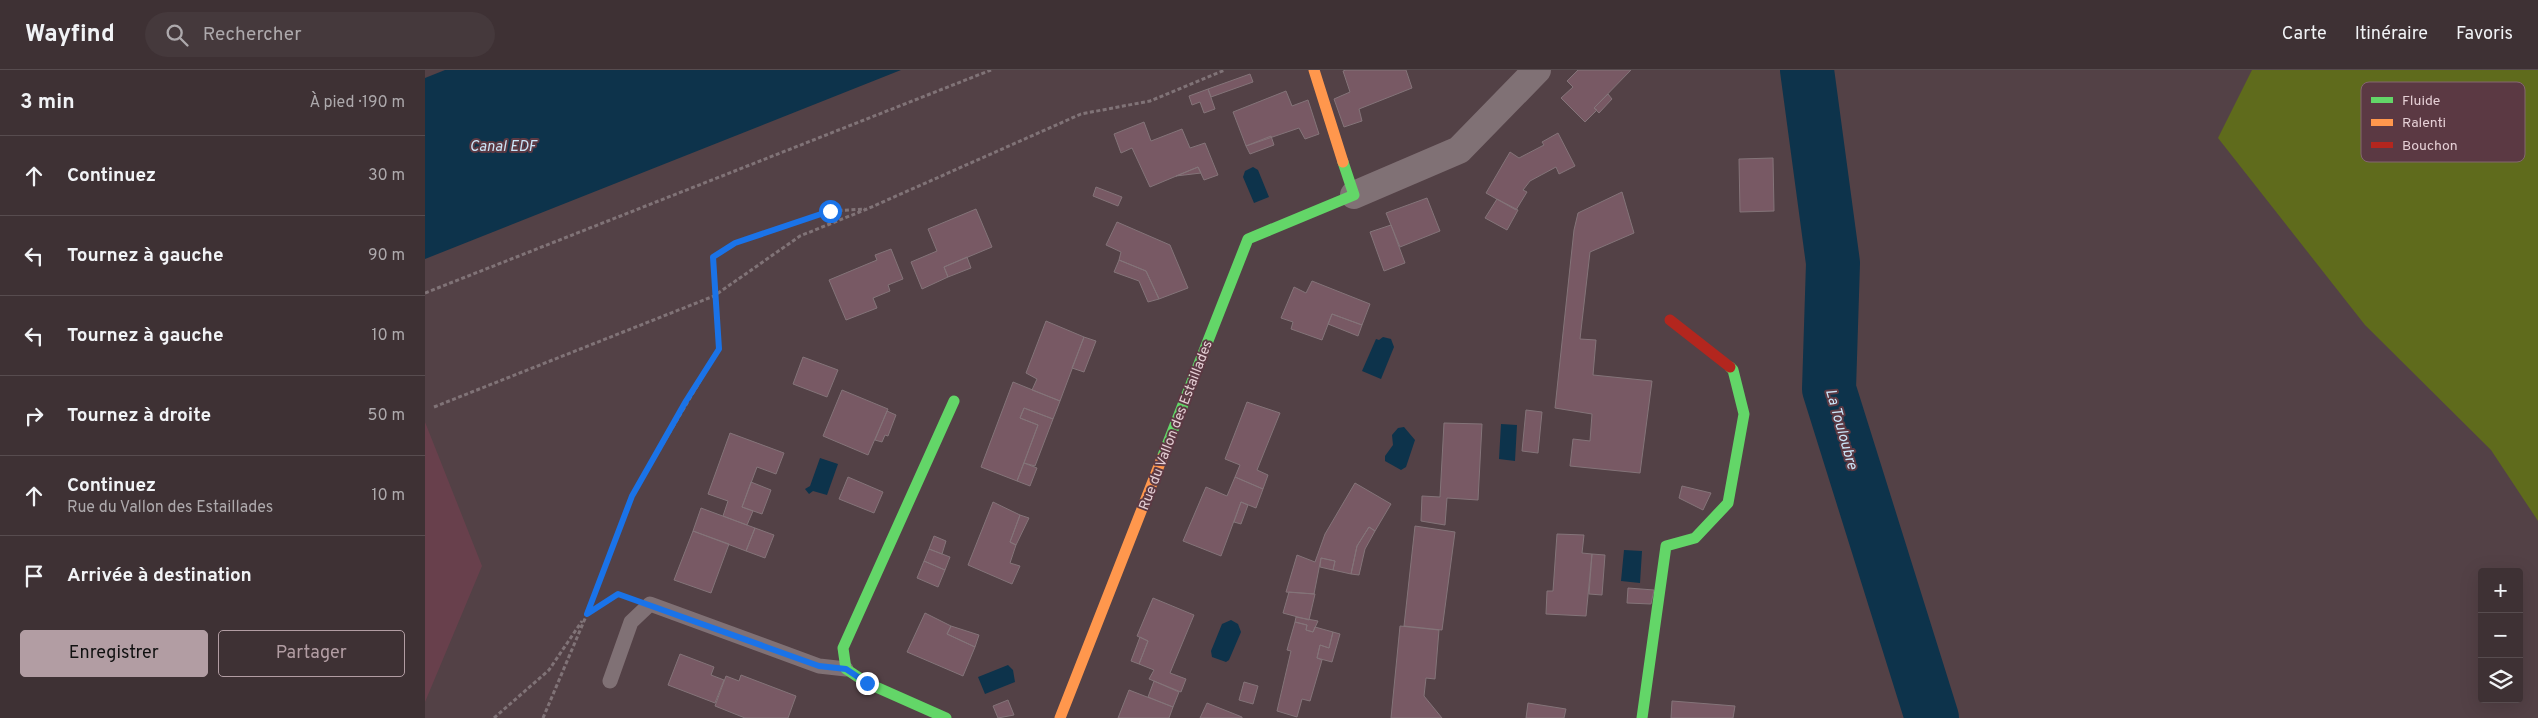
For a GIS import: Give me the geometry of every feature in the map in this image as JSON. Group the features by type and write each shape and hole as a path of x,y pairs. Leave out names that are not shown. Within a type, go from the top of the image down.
{"street":[{"path":"1314,70 1354,195"},
{"name":"Rue du Vallon des Estaillades","path":"1060,718 1248,239 1459,150 1537,70"},
{"path":"1642,718 1666,546 1695,538 1728,503 1744,414 1733,370 1670,320"},
{"path":"946,718 867,683 846,669 843,648 954,401"}],"lane":[{"path":"610,681 631,622 650,604 819,666 846,669"}],"path":[{"path":"425,293 991,70"},
{"path":"435,406 714,296 800,236 867,209 1081,114 1150,100 1225,70"},
{"path":"543,718 587,614 632,496 686,401 719,349 714,296 713,257 735,243 830,211 867,209"},
{"path":"494,718 549,670 587,614 618,594 650,604"}],"shaded area":[{"path":"425,422 482,566 425,702"}],"green space":[{"path":"2252,70 2538,70 2538,521 2491,450 2365,325 2218,138"}],"water":[{"name":"Canal EDF","path":"445,70 901,70 425,259 425,78"},
{"path":"1253,167 1258,170 1269,197 1254,203 1243,177 1245,171"},
{"path":"1383,337 1391,339 1394,347 1381,379 1362,371 1376,339 1379,340"},
{"path":"1501,424 1517,425 1515,461 1499,459"},
{"path":"1404,427 1415,440 1406,467 1401,470 1385,461 1385,456 1393,445 1392,435 1398,428"},
{"path":"820,458 838,464 827,495 813,491 809,494 805,489 810,486"},
{"path":"1624,550 1642,551 1640,583 1621,581"},
{"path":"1231,620 1238,624 1241,632 1229,660 1226,662 1212,657 1211,651 1222,624"},
{"path":"1008,665 1013,670 1015,682 985,694 978,677"}],"building":[{"path":"1406,70 1412,88 1359,109 1362,121 1344,127 1334,99 1350,92 1343,71"},
{"path":"1578,70 1631,70 1594,108 1597,110 1585,122 1561,98 1573,87 1567,81"},
{"path":"1250,74 1253,82 1211,97 1208,89"},
{"path":"1208,89 1215,109 1204,113 1200,102 1192,105 1189,96"},
{"path":"1286,91 1292,106 1308,100 1319,134 1305,139 1299,128 1246,146 1233,112"},
{"path":"1608,94 1612,99 1599,113 1594,108"},
{"path":"1144,122 1151,141 1182,129 1190,148 1205,143 1218,175 1204,180 1198,167 1150,187 1132,148 1121,153 1114,134"},
{"path":"1558,133 1575,166 1559,174 1556,167 1530,181 1523,190 1527,192 1516,210 1486,193 1510,152 1519,158 1544,145 1542,142"},
{"path":"1271,136 1274,145 1250,154 1246,146"},
{"path":"1773,158 1774,211 1740,212 1739,159"},
{"path":"1198,167 1201,173 1176,176"},
{"path":"1096,187 1122,197 1118,206 1093,196"},
{"path":"1622,192 1634,233 1590,252 1580,339 1596,340 1593,375 1652,381 1640,473 1570,466 1573,439 1590,441 1592,414 1555,408 1574,230 1578,213"},
{"path":"1427,198 1440,231 1400,247 1386,213"},
{"path":"1497,199 1518,210 1507,230 1485,218"},
{"path":"976,209 992,247 944,267 948,277 922,289 911,262 937,251 928,229"},
{"path":"1117,222 1170,245 1188,288 1159,299 1146,271 1119,260 1121,252 1106,245"},
{"path":"1391,225 1405,263 1384,271 1370,232"},
{"path":"891,249 903,279 888,285 890,291 873,298 877,308 846,320 829,280 877,260 875,255"},
{"path":"967,257 971,268 948,277 944,267"},
{"path":"1119,260 1146,271 1159,299 1148,302 1139,281 1114,272"},
{"path":"1312,281 1370,304 1362,325 1332,314 1322,340 1291,329 1293,322 1281,318 1294,287 1306,293"},
{"path":"1332,314 1362,325 1358,336 1328,324"},
{"path":"1046,321 1084,337 1060,401 1032,390 1037,379 1026,373"},
{"path":"1084,337 1096,341 1084,372 1072,368"},
{"path":"803,357 838,370 827,397 793,384"},
{"path":"1013,382 1060,401 1053,419 1024,408 1020,418 1038,425 1017,481 981,467"},
{"path":"842,390 888,409 868,455 823,436"},
{"path":"1247,402 1280,413 1257,470 1268,475 1263,489 1235,477 1240,465 1225,459"},
{"path":"1024,408 1053,419 1035,466 1024,463 1038,425 1020,418"},
{"path":"1526,410 1542,412 1538,453 1522,451"},
{"path":"887,411 896,415 888,436 885,435 882,442 875,440"},
{"path":"1444,423 1482,424 1478,500 1447,498 1445,525 1421,521 1422,496 1440,497"},
{"path":"730,433 784,453 776,474 757,467 742,507 753,511 747,525 723,516 728,501 708,494"},
{"path":"1024,463 1037,468 1030,486 1017,481"},
{"path":"848,477 883,492 874,513 839,499"},
{"path":"1235,477 1263,489 1256,508 1241,502 1221,556 1183,541 1206,487 1227,496"},
{"path":"751,482 771,490 762,514 742,507"},
{"path":"1355,483 1391,504 1375,531 1369,527 1357,546 1351,574 1333,570 1335,561 1321,558 1314,594 1286,592 1297,555 1315,562 1325,534"},
{"path":"1682,486 1711,493 1703,510 1679,498"},
{"path":"993,502 1020,515 1010,542 1016,545 1010,563 1020,566 1012,584 968,565"},
{"path":"1241,502 1248,505 1241,524 1234,522"},
{"path":"701,508 755,528 746,551 693,531"},
{"path":"1020,515 1029,518 1016,545 1010,542"},
{"path":"1415,526 1455,532 1442,630 1404,626"},
{"path":"1369,527 1375,531 1365,549 1359,575 1351,574 1357,546"},
{"path":"755,528 774,535 765,558 746,551"},
{"path":"693,531 729,544 711,593 674,580"},
{"path":"1557,534 1584,535 1582,553 1592,554 1586,616 1546,614 1547,591 1553,591"},
{"path":"934,536 946,541 942,554 929,549"},
{"path":"929,549 950,557 945,570 924,561"},
{"path":"1592,554 1605,555 1602,595 1589,594"},
{"path":"1321,558 1335,561 1333,570 1320,567"},
{"path":"924,561 945,570 938,587 917,578"},
{"path":"1628,588 1654,590 1651,604 1627,603"},
{"path":"1289,592 1315,594 1309,620 1283,613"},
{"path":"1153,598 1194,615 1170,673 1186,679 1181,692 1149,679 1154,670 1139,664 1148,641 1137,636"},
{"path":"925,613 951,626 947,634 975,647 963,676 907,652"},
{"path":"1296,617 1318,621 1313,632 1306,630 1307,625 1295,622"},
{"path":"1295,622 1307,625 1306,630 1313,632 1315,627 1333,632 1329,648 1320,645 1317,658 1322,660 1310,701 1302,699 1297,717 1277,711 1291,651 1287,650"},
{"path":"951,626 979,635 975,647 947,634"},
{"path":"1400,626 1439,630 1435,679 1426,678 1424,696 1442,718 1391,718"},
{"path":"1333,632 1340,634 1332,662 1317,658 1320,645 1329,648"},
{"path":"1140,637 1148,641 1139,664 1131,661"},
{"path":"680,654 714,667 711,675 724,680 715,703 668,685"},
{"path":"741,675 796,696 788,718 745,718 715,706 726,676 739,681"},
{"path":"1154,681 1179,692 1173,707 1148,697"},
{"path":"1244,682 1258,686 1253,704 1239,700"},
{"path":"1129,690 1173,707 1169,718 1118,718"},
{"path":"1008,700 1014,715 998,718 993,706"},
{"path":"1672,701 1735,706 1733,718 1671,718"},
{"path":"1207,703 1242,717 1242,718 1200,718"},
{"path":"1528,703 1566,709 1564,718 1526,718"}],"waterway":[{"name":"La Touloubre","path":"1807,70 1833,263 1829,389 1932,718"}],"traffic: fast":[{"path":"1162,458 1248,239 1354,195 1343,162"},
{"path":"1642,718 1666,546 1695,538 1728,503 1744,414 1733,370 1730,367"},
{"path":"946,718 867,683 846,669 843,648 954,401"}],"traffic: slow":[{"path":"1314,70 1343,162"},
{"path":"1060,718 1162,458"}],"traffic: jam":[{"path":"1670,320 1730,367"}],"route":[{"path":"830,211 735,243 713,257 714,296 719,349 686,401 632,496 587,614 618,594 819,666 846,669 867,683"}]}
